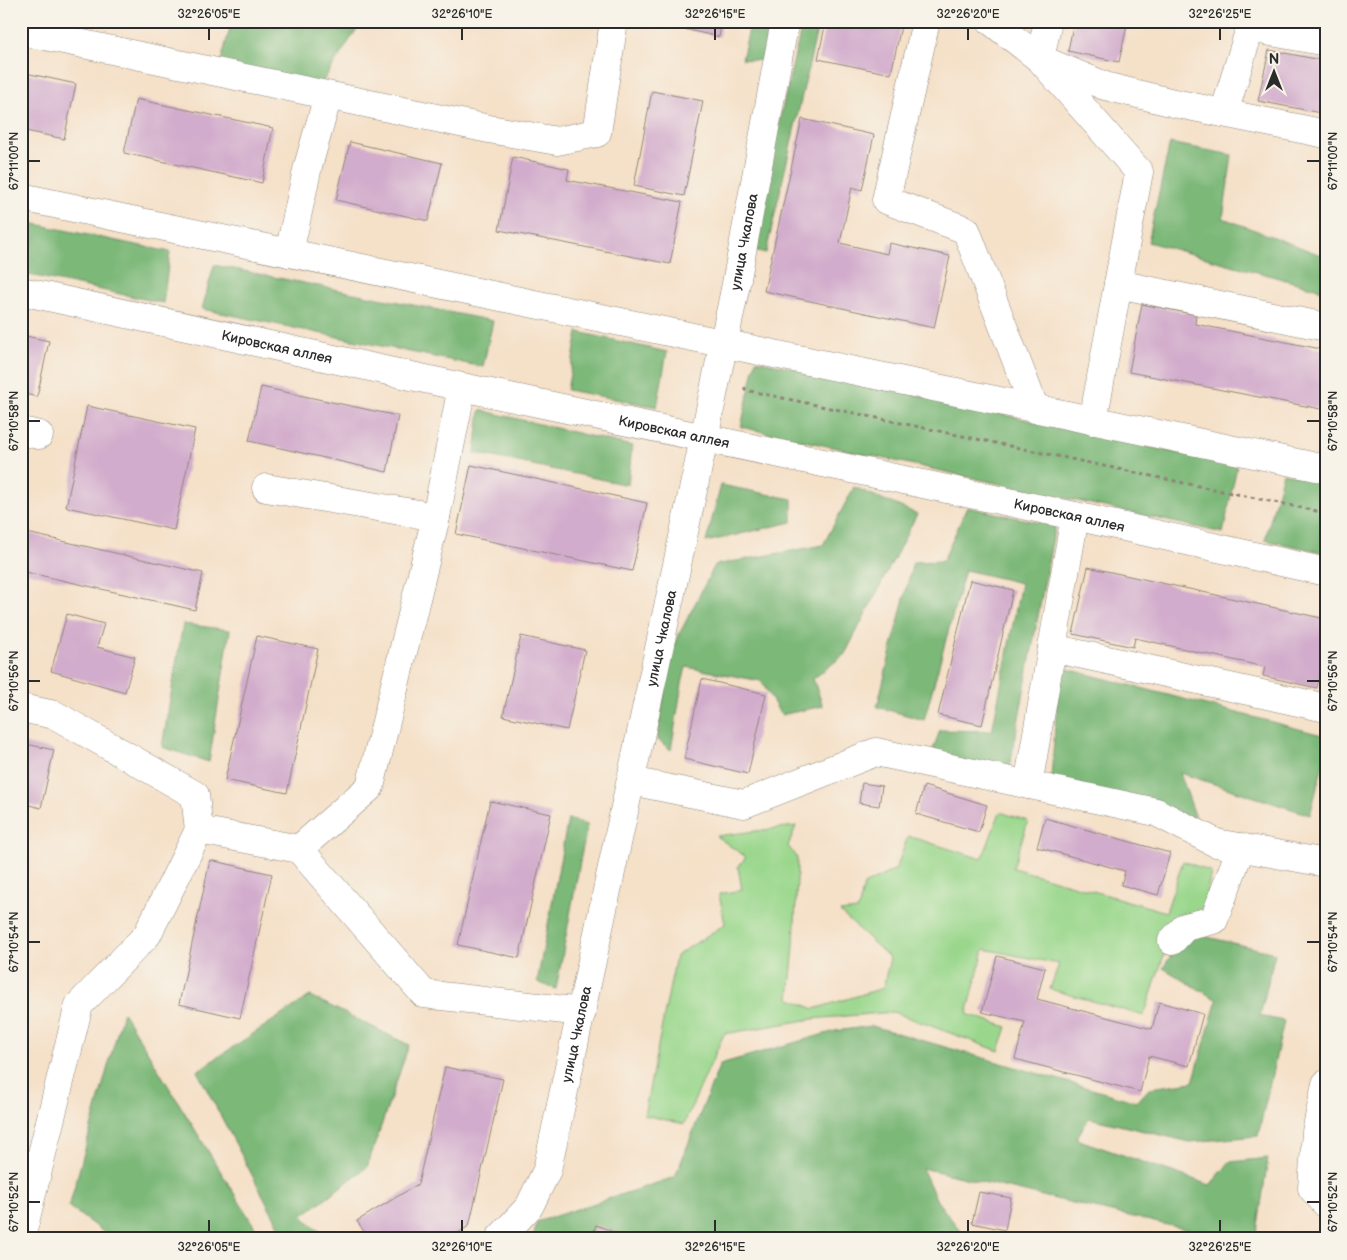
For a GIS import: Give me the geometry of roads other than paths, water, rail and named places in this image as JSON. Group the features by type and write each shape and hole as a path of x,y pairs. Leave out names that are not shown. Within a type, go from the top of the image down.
{"street":[{"path":"21,31 489,129 558,141 597,133 614,21"},
{"name":"улица Чкалова","path":"501,1238 529,1208 547,1170 723,344 785,21"},
{"path":"926,21 886,200 966,230 1035,409"},
{"path":"992,21 1040,59 1139,172 1093,421"},
{"path":"1040,59 1048,21"},
{"path":"1224,113 1250,28 1326,42"},
{"path":"1040,59 1105,86 1174,103 1326,134"},
{"path":"289,253 308,166 328,96"},
{"path":"21,197 1326,470"},
{"path":"1118,284 1326,327"},
{"name":"Кировская аллея","path":"21,290 462,387 1075,516 1326,572"},
{"path":"299,849 370,788 436,517 462,387"},
{"path":"266,488 436,517"},
{"path":"1028,785 1075,516"},
{"path":"1052,648 1326,708"},
{"path":"21,708 55,715 195,795 199,830 148,935 79,1006 21,1238"},
{"path":"631,781 744,804 876,752 1156,812 1216,843 1326,863"},
{"path":"199,830 299,849 424,994 582,1012"},
{"path":"1172,941 1185,927 1214,920 1241,847"},
{"path":"1326,1084 1316,1132 1312,1188 1326,1204"}]}
